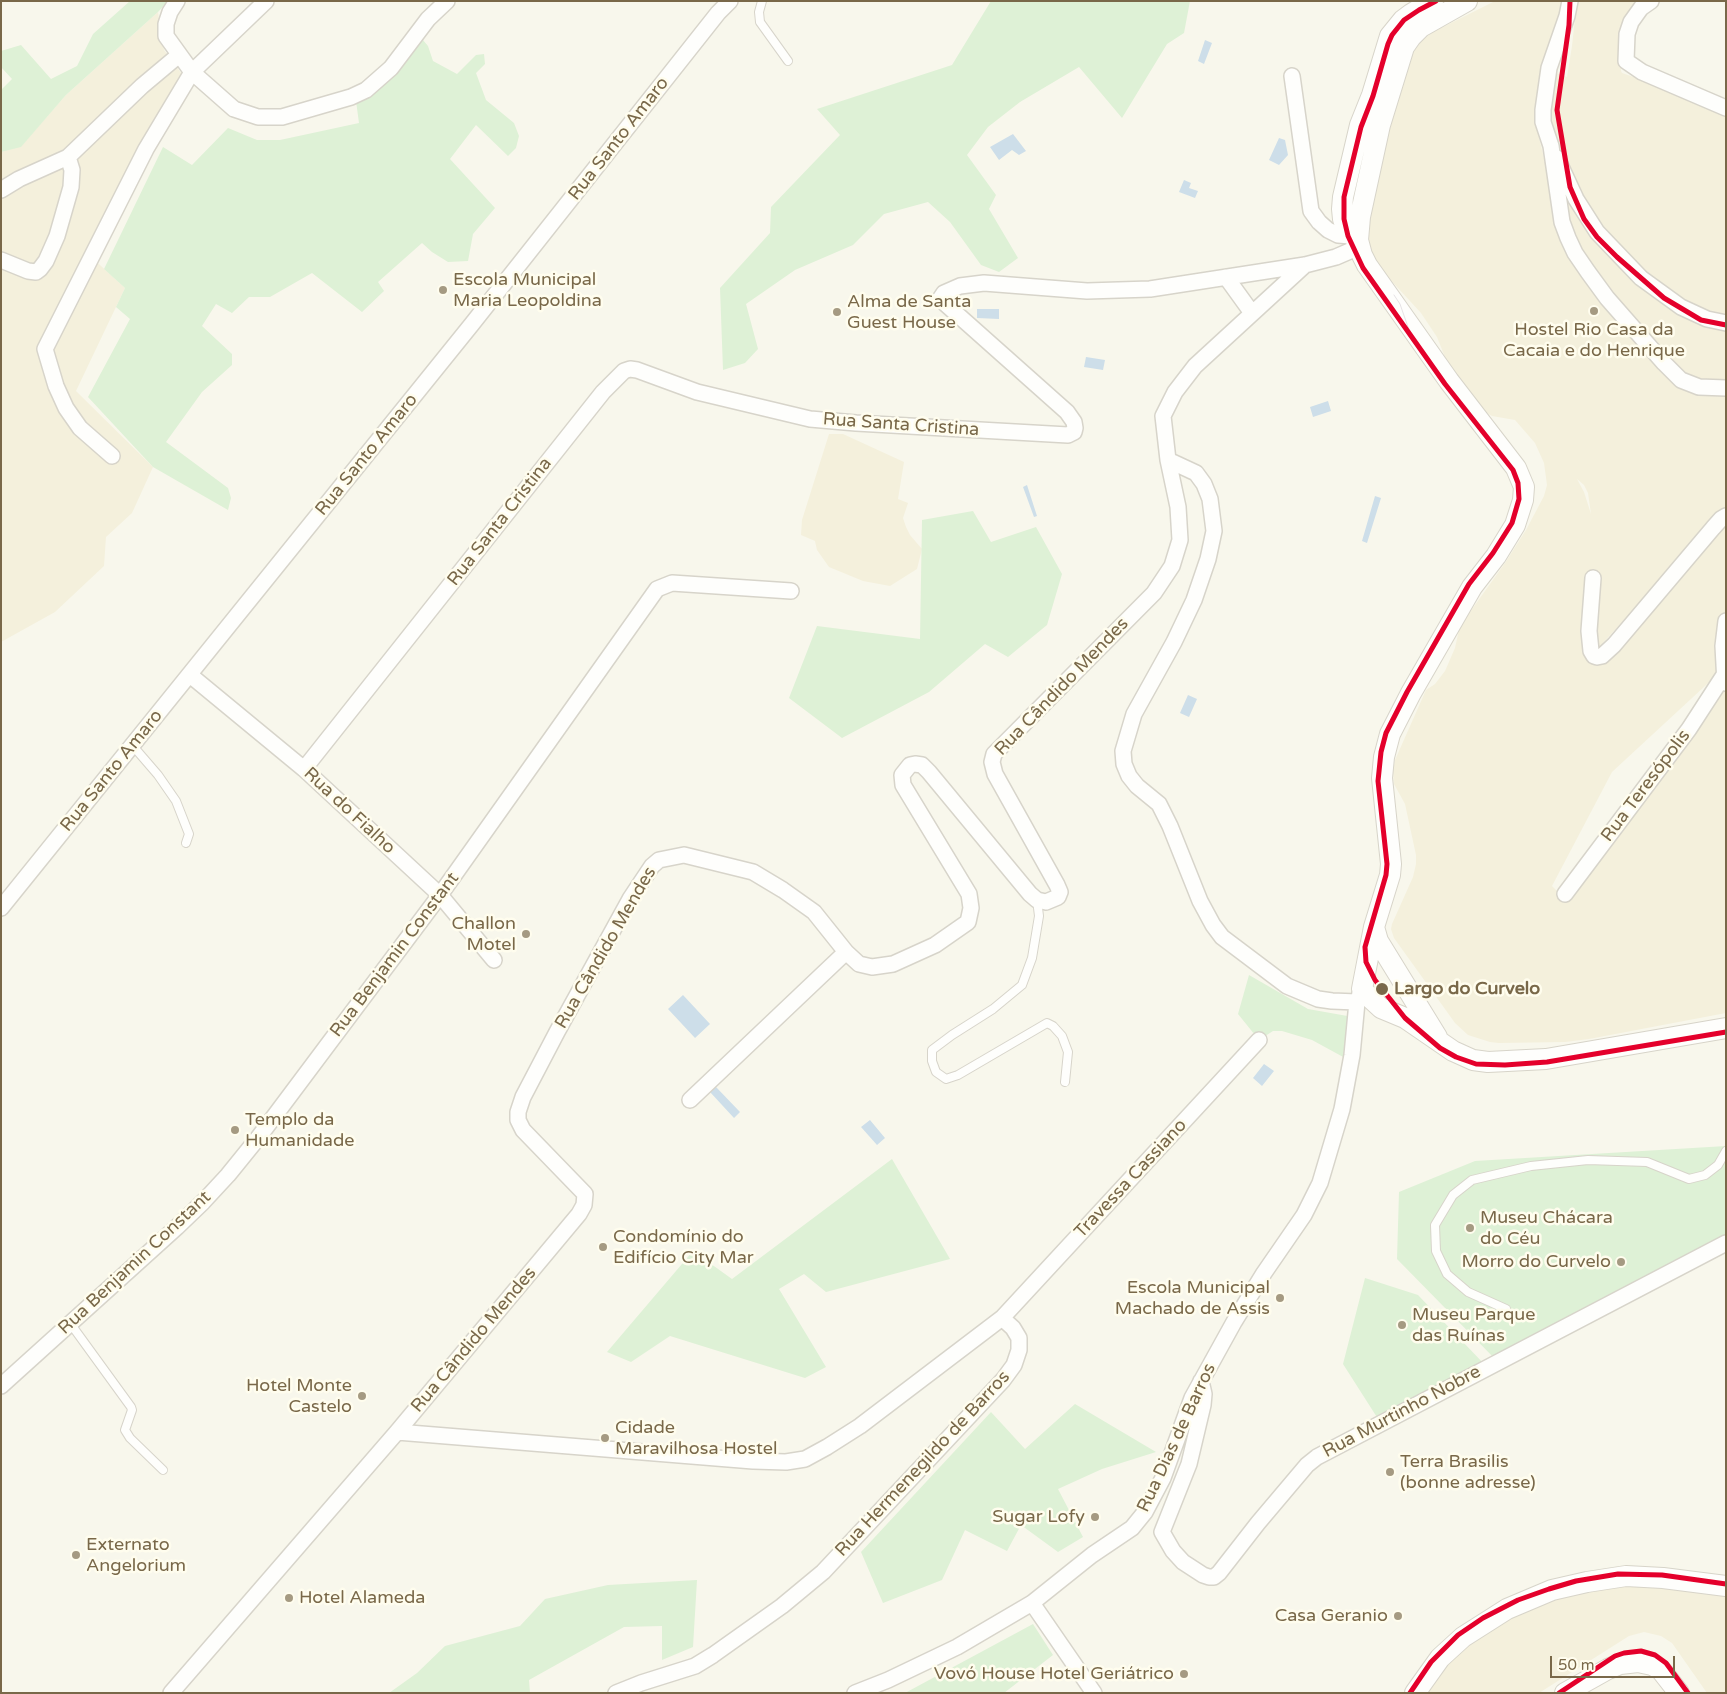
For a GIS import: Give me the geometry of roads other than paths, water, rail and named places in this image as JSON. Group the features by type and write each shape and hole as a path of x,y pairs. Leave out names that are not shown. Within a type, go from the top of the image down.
{"street":[{"path":"177,1 170,12 166,24 166,36 192,72 234,109 258,117 282,118 322,107 366,90 391,68 428,20 447,1"},
{"path":"112,456 80,428 66,408 56,386 45,349 146,149 192,72 266,1"},
{"name":"Rua Santo Amaro","path":"1,908 466,332 712,21 730,1"},
{"path":"1360,996 1374,927 1390,875 1382,778 1384,757 1390,734 1411,693 1472,587 1496,556 1515,525 1522,508 1524,493 1516,468 1449,381 1367,265 1356,241 1347,231 1343,219 1343,197 1360,125 1372,95 1387,43 1403,20 1433,1"},
{"path":"1356,241 1380,126 1404,47 1417,30 1467,1"},
{"path":"1570,1 1567,16 1549,68 1544,91 1544,122 1551,146 1562,222 1575,253 1588,272 1607,298 1664,364 1681,380 1699,387 1726,388"},
{"path":"1651,1 1641,8 1631,22 1627,34 1626,61 1642,72 1726,108"},
{"path":"1,190 68,157 142,86 178,55"},
{"path":"1292,76 1311,211 1328,230 1356,241"},
{"path":"1551,146 1576,199 1597,232 1641,278 1681,307 1707,319 1726,323"},
{"path":"1,260 28,271 36,272 46,261 57,236 71,187 72,170 68,157"},
{"name":"Rua Santa Cristina","path":"304,769 603,392 624,371 630,369 637,370 697,392 810,419 866,424 1068,435 1074,432 1075,428 1074,422 1067,412 940,300 944,293 960,286 984,283 1087,291 1150,289 1305,264 1336,257 1356,241"},
{"name":"Rua Cândido Mendes","path":"171,1693 397,1432 570,1226 584,1205 584,1194 523,1130 518,1120 518,1112 522,1097 557,1032 630,899 652,866 659,860 684,855 753,872 814,912 846,952 859,964 872,967 893,964 935,945 968,922 971,908 969,894 903,785 902,775 910,765 914,764 922,765 929,772 1030,894 1037,900 1046,902 1058,897 1060,892 1000,785 992,762 994,754 1154,593 1172,566 1180,540 1178,506 1168,460 1164,416 1175,392 1195,366 1305,264"},
{"path":"1226,277 1252,313"},
{"path":"1168,460 1196,473 1204,484 1210,498 1214,531 1208,559 1194,600 1174,642 1134,714 1123,751 1124,764 1129,776 1137,786 1159,804 1170,826 1200,901 1222,937 1288,986 1318,998 1332,1001 1360,996 1368,997 1381,1008 1405,1018 1453,1051 1473,1060 1502,1062 1546,1059 1726,1028"},
{"path":"1593,578 1589,631 1591,651 1594,656 1598,657 1602,656 1614,645 1712,528 1726,516"},
{"name":"Rua Benjamin Constant","path":"1,1386 190,1214 228,1175 258,1138 440,895 657,589 672,583 791,592"},
{"path":"1725,681 1723,646 1726,621"},
{"name":"Rua do Fialho","path":"190,675 304,769 440,895 494,960"},
{"name":"Rua Teresópolis","path":"1565,894 1725,681"},
{"path":"1374,927 1378,942 1426,1016 1440,1042"},
{"path":"690,1100 846,952"},
{"name":"Rua Dias de Barros","path":"854,1693 888,1680 957,1647 1032,1603 1092,1555 1132,1528 1145,1512 1163,1478 1187,1412 1202,1381 1234,1322 1264,1273 1304,1215 1320,1183 1342,1109 1352,1055 1354,1024 1360,996"},
{"name":"Travessa Cassiano","path":"1002,1318 1259,1040"},
{"name":"Rua Murtinho Nobre","path":"1202,1381 1203,1405 1189,1464 1162,1532 1183,1562 1203,1575 1214,1577 1308,1465 1321,1454 1726,1243"},
{"path":"397,1432 753,1461 786,1462 805,1459 860,1426 1002,1318"},
{"name":"Rua Hermenegildo de Barros","path":"616,1693 701,1662 782,1606 823,1572 996,1387 1014,1365 1019,1350 1019,1338 1013,1328 1002,1318"},
{"path":"1415,1693 1440,1658 1463,1637 1507,1609 1552,1590 1626,1576 1663,1578 1726,1586"},
{"path":"1032,1603 1094,1693"},
{"path":"1565,1693 1608,1669 1620,1664 1638,1662 1652,1665 1661,1670 1679,1693"}],"lane":[{"path":"762,1 759,12 760,22 788,61"},
{"path":"132,746 158,775 176,801 189,834 186,843"},
{"path":"1037,900 1039,916 1032,958 1022,985 993,1008 932,1050 932,1061 936,1072 946,1079 958,1075 1047,1023 1053,1026 1062,1036 1068,1052 1065,1082"},
{"path":"1506,1309 1468,1292 1447,1274 1436,1251 1435,1225 1453,1195 1472,1180 1531,1166 1588,1160 1647,1162 1689,1179 1706,1175 1718,1166 1726,1151"},
{"path":"70,1323 131,1407 132,1410 125,1430 130,1438 163,1470"}],"water":[{"path":"1205,40 1212,43 1204,64 1198,61"},
{"path":"1013,134 1026,151 1019,155 1012,150 999,160 990,147"},
{"path":"1279,138 1285,140 1288,155 1279,165 1269,160"},
{"path":"1184,180 1191,183 1189,188 1198,191 1195,198 1179,192"},
{"path":"977,309 999,309 999,319 977,318"},
{"path":"1086,357 1105,360 1103,370 1084,367"},
{"path":"1328,401 1331,411 1313,417 1310,407"},
{"path":"1027,485 1037,516 1034,517 1023,487"},
{"path":"1375,496 1381,498 1367,543 1362,541"},
{"path":"1188,695 1197,699 1189,717 1180,713"},
{"path":"683,995 710,1024 695,1038 668,1009"},
{"path":"1264,1064 1274,1071 1262,1086 1253,1078"},
{"path":"716,1087 740,1112 734,1118 710,1092"},
{"path":"870,1120 885,1138 877,1145 861,1127"}],"tram line":[{"path":"1570,1 1569,25 1557,110 1570,187 1584,219 1597,237 1617,257 1664,298 1701,320 1726,325"},
{"path":"1394,295 1400,304 1415,341"},
{"path":"1559,1693 1615,1656 1641,1651 1655,1655 1666,1663 1688,1693"}],"place":[{"name":"Escola Municipal Maria Leopoldina","path":"443,290"},
{"name":"Hostel Rio Casa da Cacaia e do Henrique","path":"1594,311"},
{"name":"Alma de Santa Guest House","path":"837,312"},
{"name":"Challon Motel","path":"526,934"},
{"name":"Largo do Curvelo","path":"1382,989"},
{"name":"Templo da Humanidade","path":"235,1130"},
{"name":"Museu Chácara do Céu","path":"1470,1228"},
{"name":"Condomínio do Edifício City Mar","path":"603,1247"},
{"name":"Morro do Curvelo","path":"1621,1262"},
{"name":"Escola Municipal Machado de Assis","path":"1280,1298"},
{"name":"Museu Parque das Ruínas","path":"1402,1325"},
{"name":"Hotel Monte Castelo","path":"362,1396"},
{"name":"Cidade Maravilhosa Hostel","path":"605,1438"},
{"name":"Terra Brasilis (bonne adresse)","path":"1390,1472"},
{"name":"Sugar Lofy","path":"1095,1517"},
{"name":"Externato Angelorium","path":"76,1555"},
{"name":"Hotel Alameda","path":"289,1598"},
{"name":"Casa Geranio","path":"1398,1616"},
{"name":"Vovó House Hotel Geriátrico","path":"1184,1674"}]}
